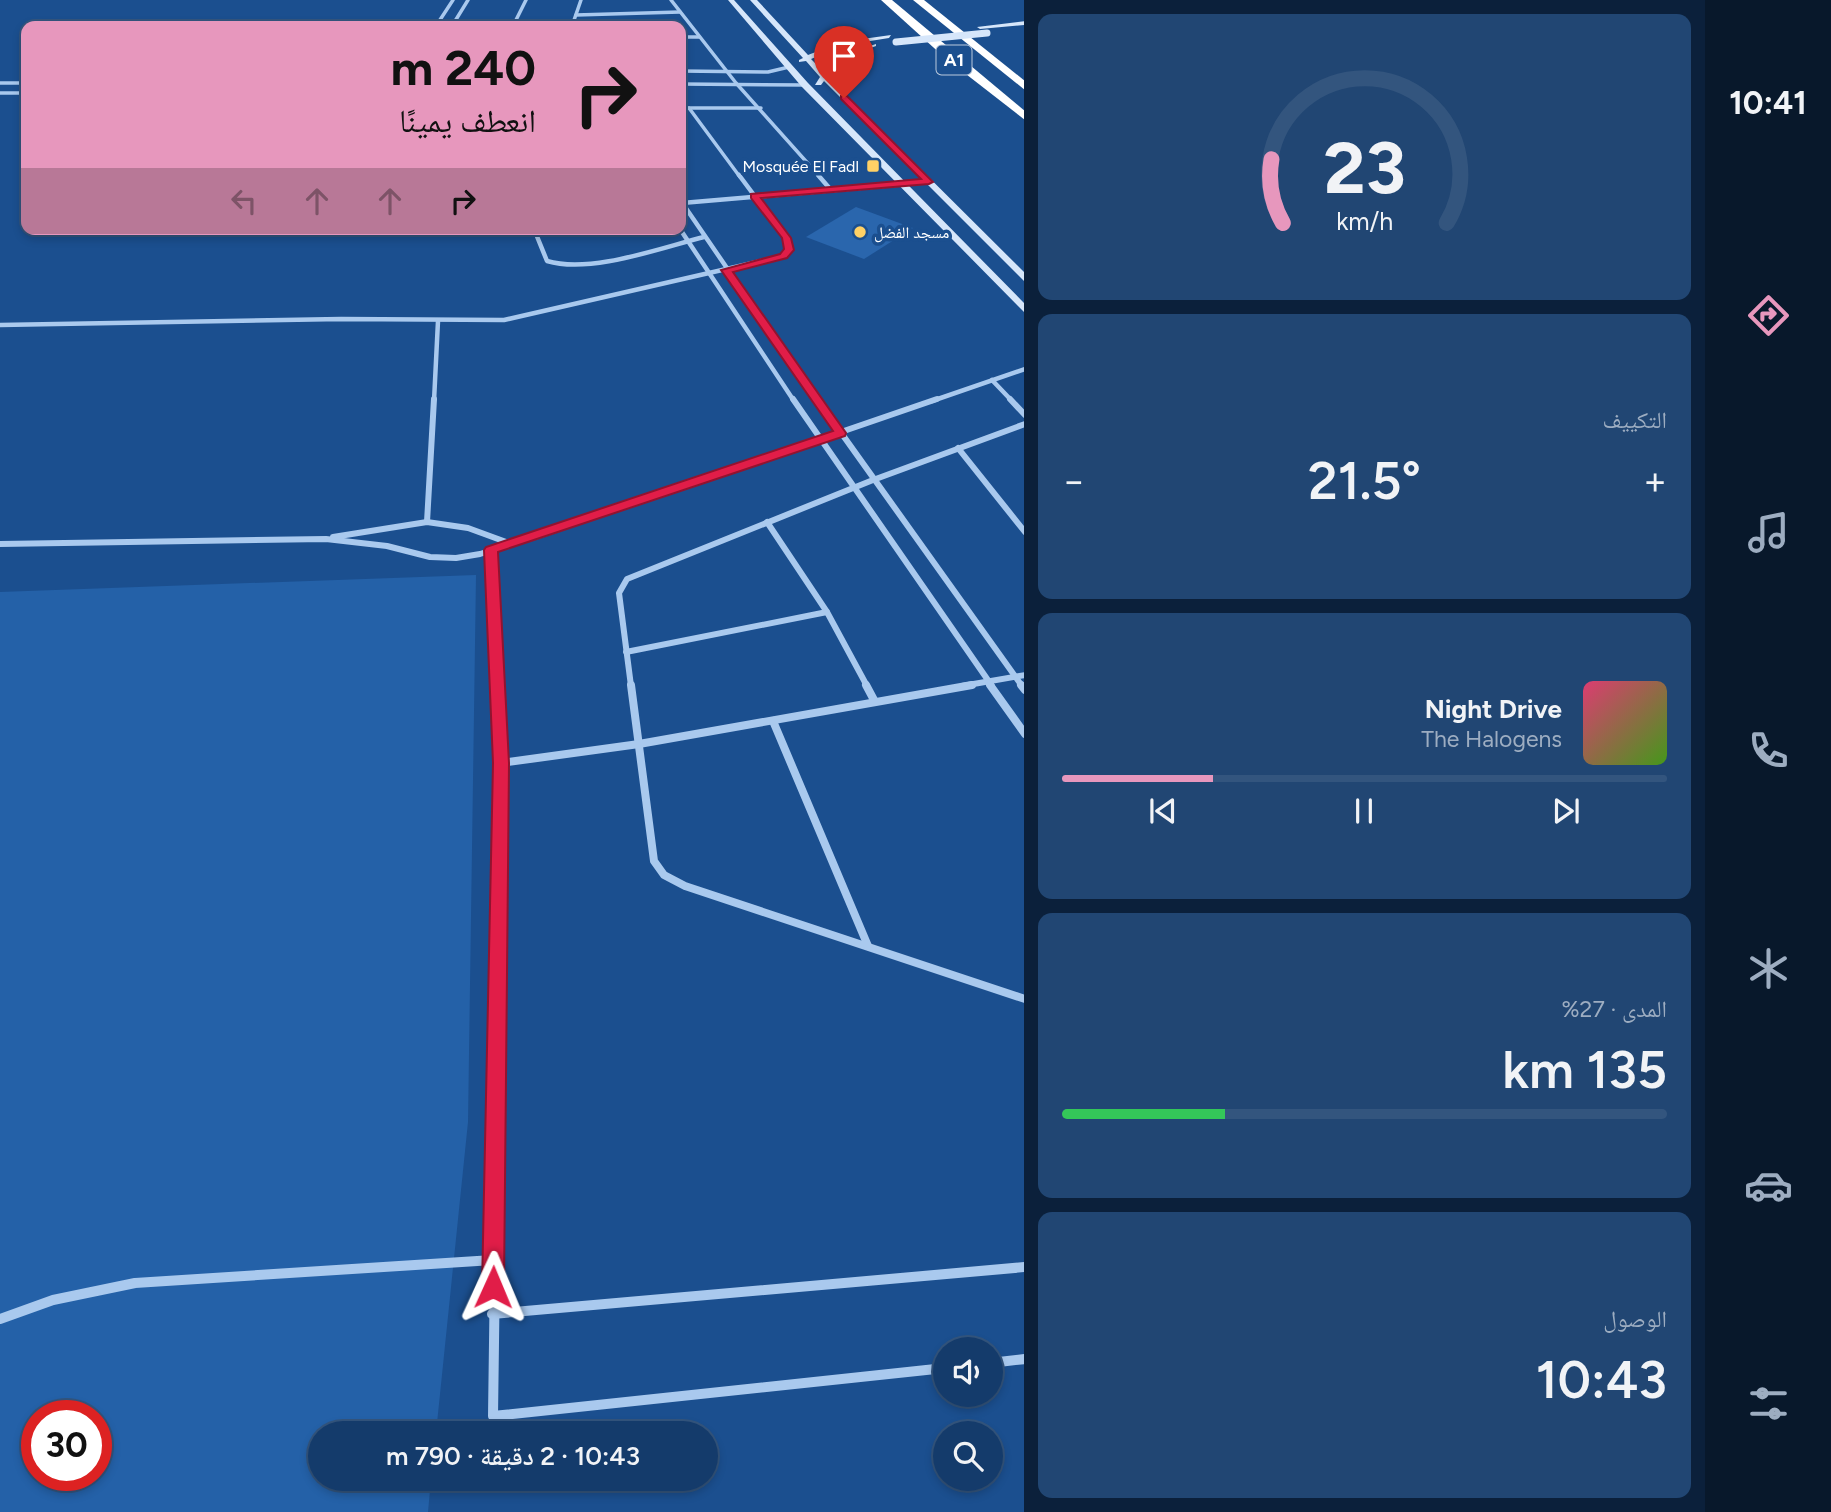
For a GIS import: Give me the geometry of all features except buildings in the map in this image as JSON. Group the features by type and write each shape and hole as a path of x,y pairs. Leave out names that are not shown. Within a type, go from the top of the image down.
{"highway":[{"name":"A1","path":"886,0 1024,117"},
{"name":"A1","path":"918,0 1024,87"}],"street":[{"path":"439,21 453,0"},
{"path":"455,21 468,0"},
{"path":"516,21 526,0"},
{"path":"574,21 581,0"},
{"path":"671,0 725,71 761,108 831,190"},
{"path":"731,0 805,85 1024,310"},
{"path":"753,0 825,78 1024,279"},
{"path":"576,15 680,12"},
{"path":"686,84 805,85 825,78 835,62 849,53 896,42 1024,23"},
{"path":"686,71 774,72 856,40 1024,29"},
{"path":"686,37 699,37"},
{"path":"0,83 21,83"},
{"path":"0,93 21,93"},
{"path":"689,108 761,108"},
{"path":"0,326 341,319 495,321 525,317 783,256 789,250 786,238 689,108"},
{"path":"686,202 929,182"},
{"path":"686,209 873,480 1024,690"},
{"path":"536,235 547,261 558,266 623,256 704,236"},
{"path":"684,235 820,440 1024,734"},
{"path":"427,522 438,321"},
{"path":"0,544 326,539 387,546 443,558 468,557 1024,369"},
{"path":"992,380 1024,415"},
{"path":"1024,424 767,522 624,583 620,593 654,861 664,875 685,886 1024,999"},
{"path":"958,448 1024,532"},
{"path":"326,539 427,522 468,528 511,543"},
{"path":"767,522 827,612 874,700"},
{"path":"491,550 501,763 492,1314 493,1416 933,1369"},
{"path":"626,652 827,612"},
{"path":"501,763 639,744 1024,675"},
{"path":"773,721 868,946"},
{"path":"0,1319 53,1300 135,1283 493,1261"},
{"path":"492,1314 1024,1266"},
{"path":"1003,1361 1024,1359"}],"shaded area":[{"path":"476,575 468,1122 437,1421 308,1421 308,1491 430,1491 428,1512 0,1512 0,592"}],"place":[{"name":"Mosquée El Fadl","path":"873,166"},
{"name":"مسجد الفضل","path":"860,232"}],"route":[{"path":"493,1287 501,763 491,550 840,433 726,270 788,253 790,246 786,238 754,196 929,182 844,98"}]}
